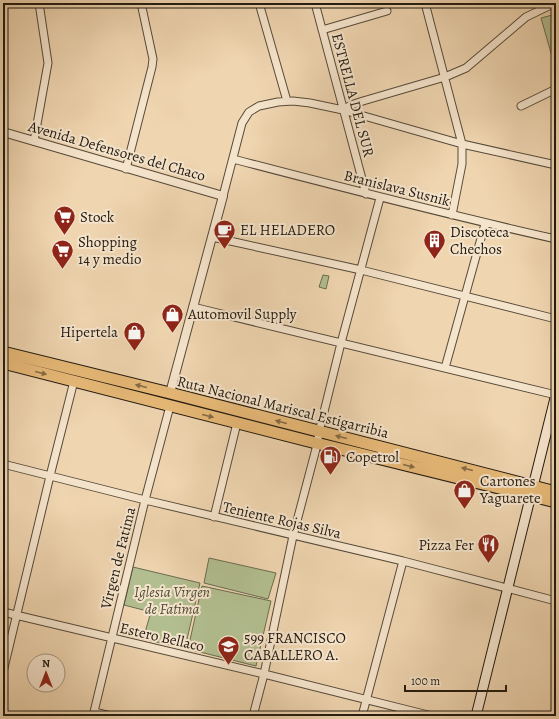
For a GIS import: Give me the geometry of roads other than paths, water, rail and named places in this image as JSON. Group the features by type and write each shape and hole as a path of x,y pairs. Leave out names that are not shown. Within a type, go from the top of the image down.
{"highway":[{"name":"Ruta Nacional Mariscal Estigarribia","path":"3,352 170,393 319,432 531,491 556,502"},
{"name":"Ruta Nacional Mariscal Estigarribia","path":"3,363 317,444 531,491 556,492"}],"main road":[{"path":"476,716 556,395"}],"street":[{"path":"34,141 48,63 39,3"},
{"path":"126,168 153,59 141,3"},
{"path":"259,3 287,101"},
{"name":"ESTRELLA DEL SUR","path":"315,3 366,194"},
{"path":"425,3 462,144 462,164 452,215"},
{"path":"343,110 363,101 445,77 466,68 526,17 555,3"},
{"path":"322,30 387,11"},
{"path":"521,106 556,89"},
{"path":"170,393 242,123 249,112 260,106 278,102 287,101 310,103 343,110 462,144 556,165"},
{"name":"Avenida Defensores del Chaco","path":"3,132 223,196"},
{"name":"Branislava Susnik","path":"233,159 380,198 485,224 556,239"},
{"path":"253,716 264,674 293,536 341,343 362,270 380,198"},
{"path":"445,368 485,224"},
{"path":"212,237 362,270 556,319"},
{"path":"193,307 556,395"},
{"path":"3,672 74,381"},
{"name":"Virgen de Fatima","path":"93,714 145,500 170,406"},
{"path":"214,517 237,423"},
{"name":"Teniente Rojas Silva","path":"3,464 214,517 403,561 556,601"},
{"path":"362,716 403,561"},
{"name":"Estero Bellaco","path":"3,612 111,639 264,674 432,716"},
{"path":"93,714 111,716"}],"place":[{"name":"Stock","path":"64,236"},
{"name":"EL HELADERO","path":"224,250"},
{"name":"Discoteca Chechos","path":"434,260"},
{"name":"Shopping 14 y medio","path":"62,270"},
{"name":"Automovil Supply","path":"173,334"},
{"name":"Hipertela","path":"134,352"},
{"name":"Copetrol","path":"331,476"},
{"name":"Cartones Yaguarete","path":"465,510"},
{"name":"Pizza Fer","path":"489,564"},
{"name":"599 FRANCISCO CABALLERO A.","path":"229,666"}],"park label":[{"name":"Iglesia Virgen de Fatima","path":"172,600"}]}
